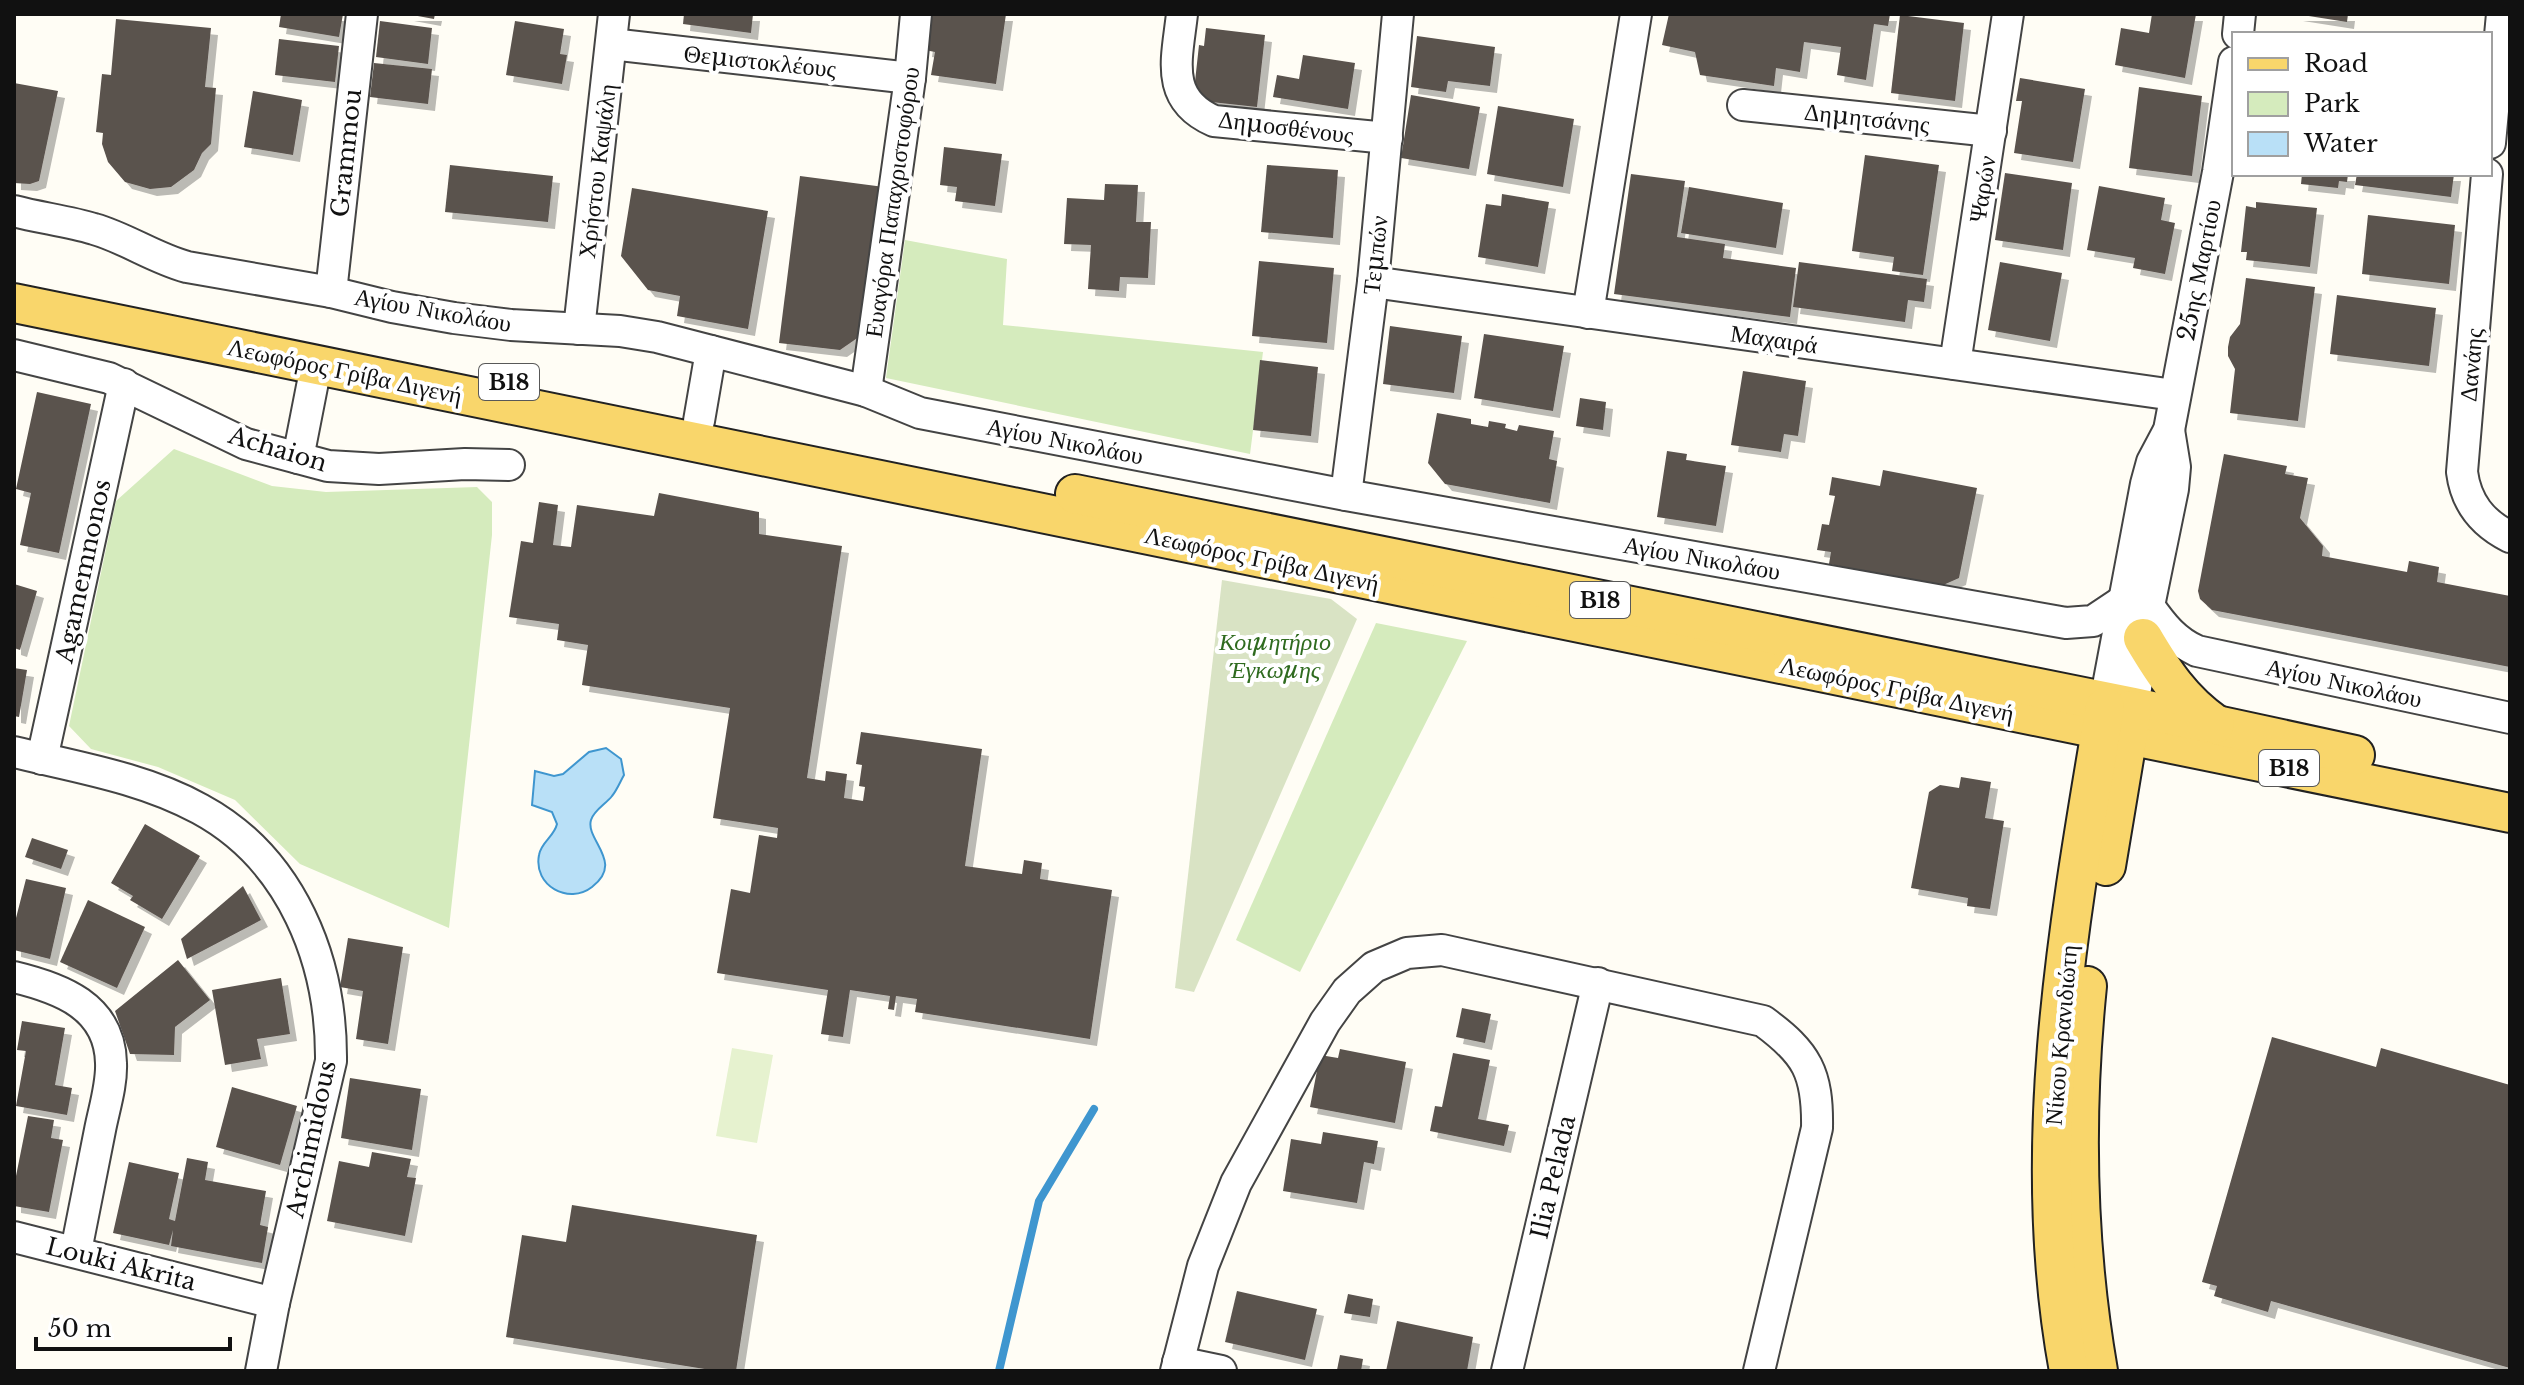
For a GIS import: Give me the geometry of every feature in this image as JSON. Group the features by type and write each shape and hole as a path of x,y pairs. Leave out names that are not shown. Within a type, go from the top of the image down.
{"main road":[{"name":"Λεωφόρος Γρίβα Διγενή","path":"14,279 699,421 1145,508 2117,719 2510,813"},
{"name":"Λεωφόρος Γρίβα Διγενή","path":"14,303 316,366 2117,719 2216,724 2510,789"},
{"path":"2139,615 2169,681 2197,711 2216,724"},
{"name":"Νίκου Κρανιδιώτη","path":"2069,1371 2054,1263 2055,1044 2065,958 2117,719"},
{"name":"Νίκου Κρανιδιώτη","path":"2098,1371 2080,1227 2080,1097 2088,981 2117,719"}],"street":[{"name":"Grammou","path":"331,292 362,14"},
{"name":"Χρήστου Καψάλη","path":"579,329 614,14"},
{"name":"Ευαγόρα Παπαχριστοφόρου","path":"866,391 910,78 916,14"},
{"name":"Δημοσθένους","path":"1182,14 1176,71 1179,88 1187,103 1199,114 1214,121 1387,138"},
{"name":"Τεμπών","path":"1346,495 1373,282 1398,14"},
{"path":"1588,313 1636,14"},
{"name":"Ψαρών","path":"1955,364 2008,14"},
{"path":"2492,135 2502,94 2502,14"},
{"name":"Θεμιστοκλέους","path":"611,44 910,78"},
{"name":"25ης Μαρτίου","path":"2117,719 2139,615 2173,489 2175,467 2169,430 2218,172 2232,76"},
{"name":"Δημητσάνης","path":"1743,105 1991,131"},
{"name":"Δανάης","path":"2487,176 2462,472 2467,496 2474,508 2489,524 2510,537"},
{"name":"Αγίου Νικολάου","path":"14,211 93,228 165,261 187,267 331,292 454,318 511,325 620,331 657,337 866,391 920,413 1346,495 2066,623 2139,615 2197,651 2510,718"},
{"name":"Μαχαιρά","path":"1373,282 2174,395"},
{"path":"699,421 711,351"},
{"name":"Achaion","path":"14,355 81,370 124,384 246,444 298,458 353,469 509,465"},
{"path":"298,458 316,366"},
{"name":"Agamemnonos","path":"28,755 124,384"},
{"name":"25ης Μαρτίου","path":"2117,719 2139,615"},
{"name":"Archimidous","path":"28,755 129,781 200,809 234,831 259,855 281,880 303,919 325,988 331,1028 331,1061 261,1371"},
{"path":"1221,1371 1177,1367 1203,1266 1236,1183 1325,1022 1347,991 1374,967 1407,953 1442,950 1763,1021 1789,1039 1808,1065 1817,1096 1817,1128 1759,1371"},
{"path":"14,977 51,986 75,998 94,1016 110,1053 109,1082 76,1251"},
{"name":"Ilia Pelada","path":"1507,1371 1598,983"},
{"name":"Louki Akrita","path":"14,1237 274,1303"}],"green space":[{"path":"905,240 1007,259 1003,325 1263,352 1250,454 886,378"},
{"path":"174,449 272,486 326,492 477,487 492,502 492,535 449,928 300,864 235,800 158,767 91,749 69,726 116,501"},
{"name":"Κοιμητήριο Έγκωμης","path":"1222,580 1331,599 1357,619 1194,992 1175,988"},
{"path":"1376,623 1467,641 1300,972 1236,940"},
{"path":"732,1048 773,1055 757,1143 716,1136"}],"water":[{"path":"606,748 621,759 624,775 614,794 591,820 593,835 605,860 605,869 592,887 583,892 564,893 547,883 539,866 540,850 557,824 552,812 532,805 535,771 554,776 563,774 589,752"}],"building":[{"path":"281,14 343,14 339,37 279,27"},
{"path":"407,14 435,14 434,19"},
{"path":"684,14 753,14 751,33 683,24"},
{"path":"930,14 1006,14 996,84 931,75 935,52 925,50"},
{"path":"1669,14 1890,14 1888,26 1874,24 1866,80 1837,75 1841,47 1804,42 1800,72 1776,68 1774,86 1700,75 1695,52 1662,45"},
{"path":"2152,14 2196,14 2185,78 2115,65 2121,28 2149,33"},
{"path":"2296,14 2348,14 2347,22"},
{"path":"1900,15 1964,23 1955,101 1891,93"},
{"path":"116,19 211,28 205,87 216,88 211,144 202,153 194,170 171,187 150,189 125,182 108,162 102,144 103,133 96,132 102,74 111,75"},
{"path":"380,21 432,28 428,64 376,57"},
{"path":"515,21 564,29 560,54 567,55 562,84 506,75"},
{"path":"1206,28 1265,35 1257,107 1193,100 1199,45 1204,46"},
{"path":"1417,36 1495,47 1490,86 1448,81 1446,92 1411,87"},
{"path":"279,39 339,46 335,82 275,75"},
{"path":"1303,55 1355,63 1348,109 1273,97 1277,75 1299,79"},
{"path":"374,63 432,69 428,104 370,97"},
{"path":"2020,78 2085,89 2073,162 2014,153 2022,101 2016,101"},
{"path":"14,83 58,91 39,181 30,184 14,183"},
{"path":"2139,87 2202,96 2192,176 2129,168"},
{"path":"253,91 302,100 293,155 244,147"},
{"path":"1411,95 1480,107 1469,169 1401,158"},
{"path":"1498,106 1574,119 1563,187 1487,174"},
{"path":"944,147 1002,154 995,206 955,201 957,187 940,185"},
{"path":"1865,155 1939,165 1923,275 1892,271 1894,257 1852,251"},
{"path":"450,165 553,176 548,222 445,212"},
{"path":"1267,165 1338,170 1333,238 1261,232"},
{"path":"2005,173 2072,183 2063,250 1995,240"},
{"path":"1631,174 1685,181 1677,237 1725,244 1723,258 1796,268 1790,317 1614,294"},
{"path":"800,176 884,187 866,332 840,350 779,343"},
{"path":"2302,176 2348,176 2347,182 2339,181 2338,188 2301,184"},
{"path":"2357,176 2454,176 2451,197 2355,185"},
{"path":"1105,184 1138,185 1136,222 1151,222 1148,278 1120,277 1119,291 1088,289 1091,245 1064,244 1067,198 1104,200"},
{"path":"2099,186 2165,198 2161,220 2175,223 2165,274 2133,268 2135,258 2087,250"},
{"path":"1689,187 1783,203 1776,248 1681,233"},
{"path":"632,188 768,211 748,329 677,316 680,296 648,290 621,256"},
{"path":"1502,194 1549,202 1538,267 1478,257 1486,204 1501,206"},
{"path":"2256,202 2317,208 2310,267 2246,260 2247,252 2241,252 2246,206 2256,208"},
{"path":"2368,215 2455,225 2449,284 2362,274"},
{"path":"1259,261 1334,268 1327,343 1252,336"},
{"path":"1799,262 1927,279 1924,302 1908,300 1905,322 1793,307"},
{"path":"2000,262 2062,273 2050,341 1988,330"},
{"path":"2246,278 2315,287 2298,421 2230,413 2235,369 2228,356 2228,347 2230,337 2240,324"},
{"path":"2337,295 2436,308 2429,366 2330,354"},
{"path":"1390,326 1462,336 1454,393 1383,384"},
{"path":"1484,334 1564,346 1553,411 1474,398"},
{"path":"1260,360 1318,367 1311,436 1253,430"},
{"path":"1743,371 1806,381 1798,436 1784,434 1781,452 1731,445"},
{"path":"37,392 91,404 59,553 20,545 31,493 16,489"},
{"path":"1580,398 1606,402 1603,430 1576,426"},
{"path":"1437,413 1471,419 1471,424 1488,427 1489,421 1506,424 1505,428 1517,431 1519,425 1554,431 1549,459 1557,461 1550,503 1445,484 1428,463"},
{"path":"1667,451 1687,454 1686,460 1726,466 1716,526 1657,517"},
{"path":"2224,454 2287,466 2285,474 2308,478 2300,518 2323,546 2322,556 2407,572 2409,561 2439,567 2437,582 2510,596 2510,667 2212,610 2200,599 2198,591"},
{"path":"1883,470 1977,488 1959,578 1941,586 1829,564 1831,552 1817,550 1822,524 1829,525 1835,496 1829,495 1832,477 1880,486"},
{"path":"659,493 759,512 759,534 842,546 807,778 825,781 826,771 847,774 844,798 863,801 865,787 859,786 862,765 856,764 861,732 982,749 965,866 1022,874 1024,860 1042,863 1040,879 1112,890 1090,1039 915,1012 917,999 896,996 894,1010 888,1009 890,996 850,990 843,1037 821,1034 828,990 717,973 731,889 750,893 759,835 777,838 778,828 713,818 730,708 582,685 588,645 557,640 559,624 509,617 521,541 533,543 539,502 558,505 553,545 571,547 577,505 654,516"},
{"path":"14,584 37,591 20,650 14,648"},
{"path":"14,668 27,670 19,717 14,716"},
{"path":"1961,777 1991,782 1985,818 2004,821 1990,909 1967,906 1968,898 1911,888 1929,792 1940,785 1959,788"},
{"path":"145,824 200,856 162,919 130,900 133,896 111,883"},
{"path":"32,838 68,850 61,869 25,857"},
{"path":"26,879 66,888 50,959 14,950 14,918"},
{"path":"243,886 261,920 187,959 181,939"},
{"path":"88,900 145,927 117,988 60,962"},
{"path":"348,938 403,947 388,1044 356,1039 363,991 340,987"},
{"path":"178,960 210,1000 175,1027 174,1055 130,1054 115,1011"},
{"path":"281,978 290,1034 257,1039 261,1059 225,1065 212,990"},
{"path":"1462,1008 1491,1014 1485,1043 1456,1037"},
{"path":"22,1021 65,1028 55,1085 72,1088 67,1115 16,1106 26,1051 17,1050"},
{"path":"2272,1037 2376,1067 2381,1048 2510,1085 2510,1368 2271,1301 2268,1312 2214,1296 2217,1286 2202,1282"},
{"path":"1340,1049 1406,1062 1395,1123 1310,1107 1320,1055 1338,1058"},
{"path":"1453,1053 1490,1060 1478,1119 1509,1125 1504,1146 1430,1131 1435,1106 1442,1107"},
{"path":"350,1078 421,1089 412,1150 341,1138"},
{"path":"232,1087 297,1106 280,1165 216,1147"},
{"path":"28,1116 54,1120 51,1138 63,1140 49,1212 14,1206 14,1186"},
{"path":"1323,1132 1378,1141 1374,1164 1364,1162 1357,1203 1283,1191 1291,1139 1321,1144"},
{"path":"372,1152 411,1159 407,1177 416,1178 405,1236 327,1221 339,1161 369,1167"},
{"path":"187,1158 208,1162 205,1180 266,1191 260,1225 268,1227 262,1263 171,1246 173,1230 169,1245 113,1233 129,1162 179,1173 169,1219 175,1221"},
{"path":"572,1205 757,1235 736,1371 717,1371 506,1337 522,1235 566,1242"},
{"path":"1237,1291 1317,1309 1305,1360 1225,1342"},
{"path":"1348,1294 1373,1299 1370,1317 1344,1313"},
{"path":"1397,1321 1473,1337 1467,1371 1386,1371"},
{"path":"1340,1355 1363,1359 1361,1371 1337,1370"}],"waterway":[{"path":"999,1371 1039,1201 1094,1109"}]}
